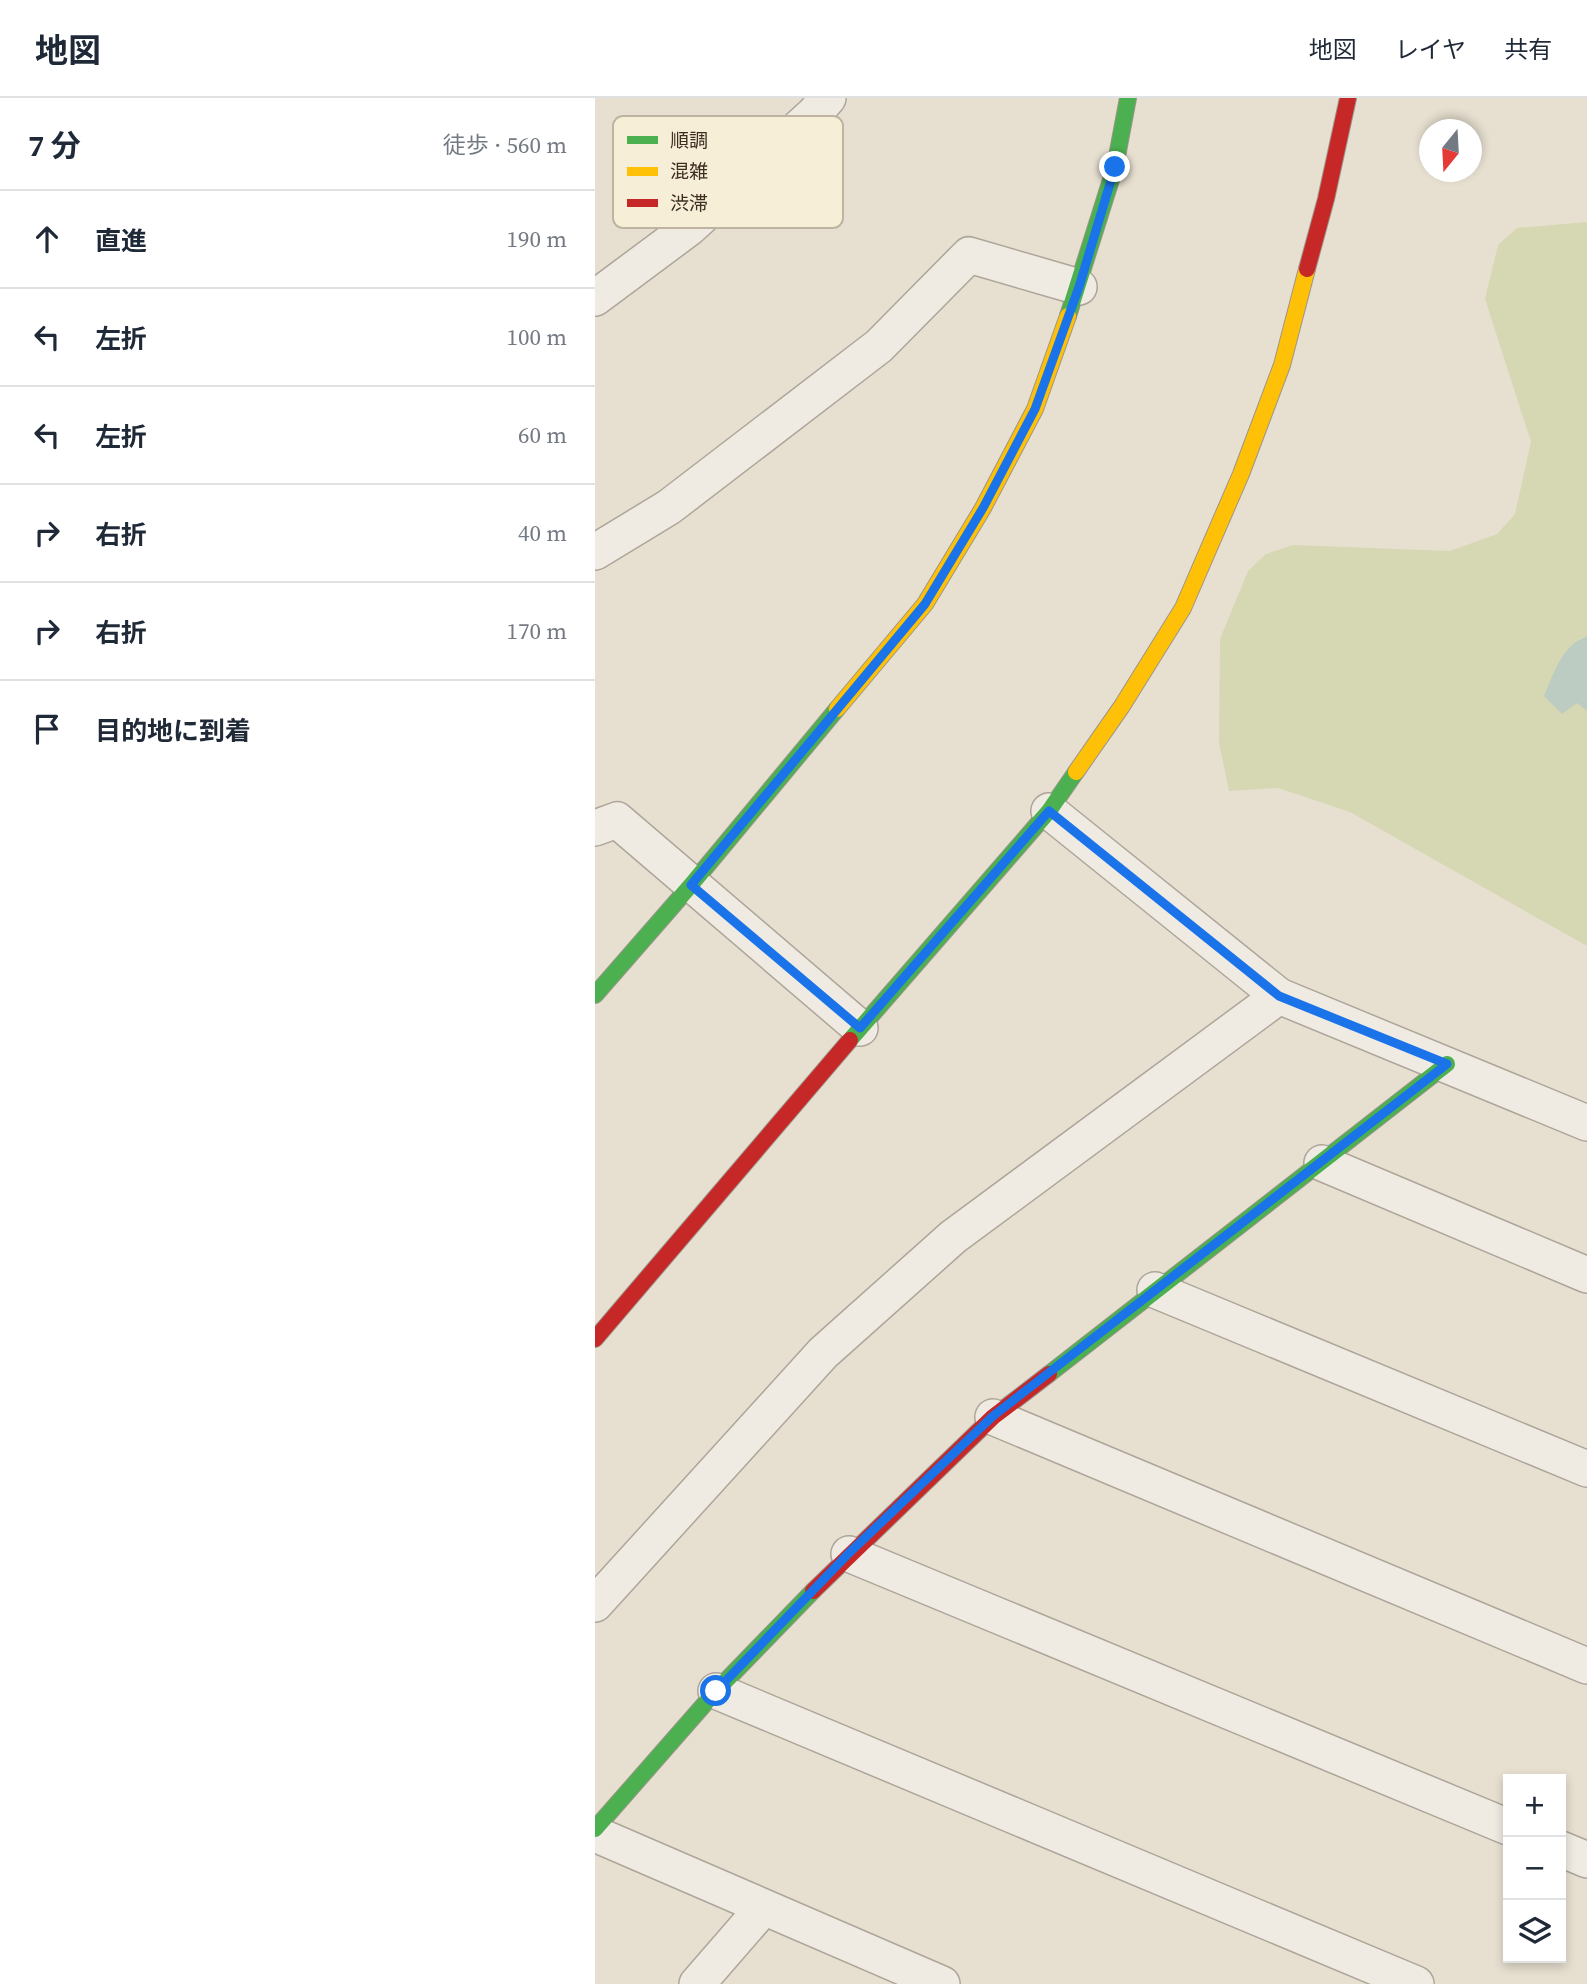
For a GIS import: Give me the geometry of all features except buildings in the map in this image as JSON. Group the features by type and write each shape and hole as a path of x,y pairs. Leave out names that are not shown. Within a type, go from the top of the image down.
{"street":[{"path":"812,116 828,98"},
{"path":"595,995 691,885 925,604 983,508 1035,409 1079,287 1115,167 1129,98"},
{"path":"595,1339 1049,811 1122,706 1183,608 1241,474 1282,365 1327,199 1348,98"},
{"path":"595,298 690,228"},
{"path":"595,552 669,508 879,346 969,254 1079,287"},
{"path":"1049,811 1279,996 1587,1123"},
{"path":"595,828 617,820 860,1028"},
{"path":"595,1604 823,1353 953,1237 1279,996"},
{"path":"942,1984 763,1908 595,1832 716,1691 849,1553 993,1416 1447,1064"},
{"path":"1322,1163 1587,1275"},
{"path":"1155,1290 1587,1469"},
{"path":"993,1416 1587,1666"},
{"path":"849,1553 1503,1825"},
{"path":"716,1691 1416,1984"},
{"path":"1566,1851 1587,1860"},
{"path":"697,1984 763,1908"}],"green space":[{"path":"1587,222 1587,636 1579,639 1577,702 1587,711 1587,946 1350,812 1278,788 1229,791 1219,743 1220,639 1248,571 1266,554 1293,545 1450,551 1497,534 1515,514 1531,442 1485,299 1498,245 1517,228"}],"shaded area":[{"path":"1587,636 1587,711 1577,703 1562,714 1544,696 1565,653 1578,640"}],"traffic: fast":[{"path":"1068,316 1115,167 1128,98"},
{"path":"595,995 691,885 837,709"},
{"path":"850,1040 1049,811 1076,772"},
{"path":"1049,1374 1447,1064"},
{"path":"595,1829 716,1691 813,1591"}],"traffic: slow":[{"path":"1076,772 1122,706 1183,608 1241,474 1282,365 1307,269"},
{"path":"837,709 925,604 983,508 1035,409 1068,316"}],"traffic: jam":[{"path":"1307,269 1326,199 1348,98"},
{"path":"595,1339 850,1040"},
{"path":"813,1591 993,1417 1049,1374"}],"route":[{"path":"716,1691 849,1553 993,1416 1447,1064 1279,996 1049,811 860,1028 691,885 925,604 983,508 1035,409 1079,287 1115,167"}]}
